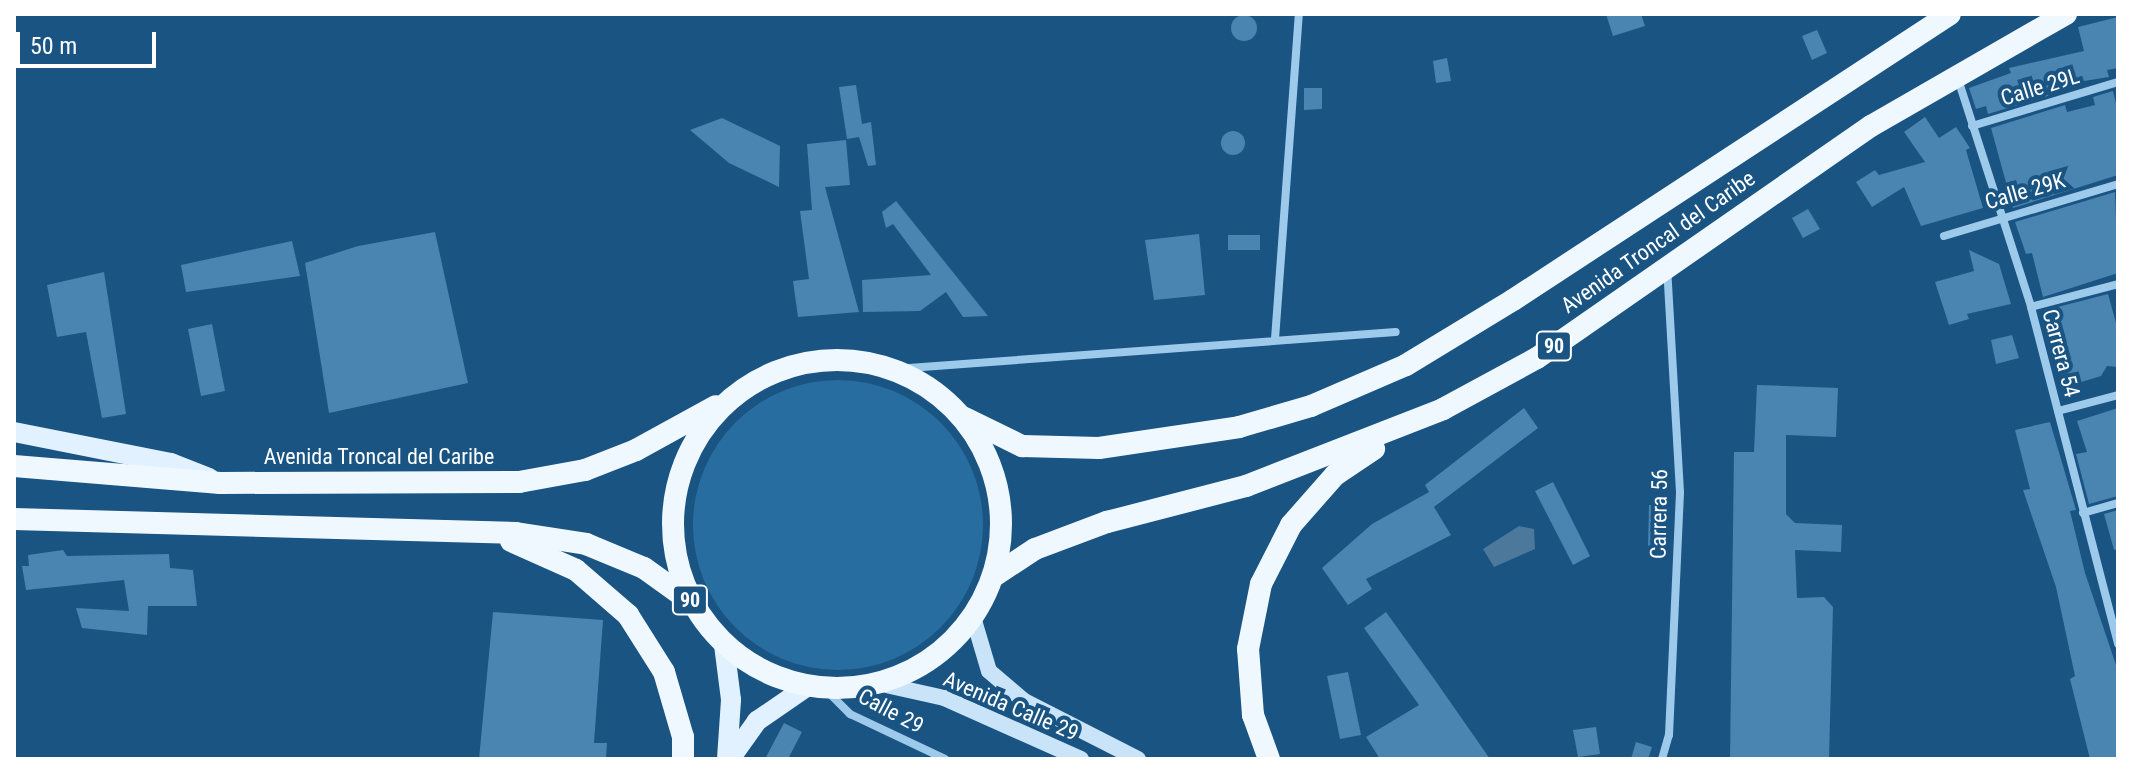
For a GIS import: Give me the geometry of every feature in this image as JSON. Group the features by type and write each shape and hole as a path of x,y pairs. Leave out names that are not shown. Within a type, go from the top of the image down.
{"highway":[{"name":"Avenida Troncal del Caribe","path":"965,418 1022,446 1099,448 1239,427 1311,406 1406,365 1513,300 1950,14"},
{"name":"Avenida Troncal del Caribe","path":"994,576 1049,543 1107,522 1260,482 1443,409 1537,358 1871,126 1956,74 2066,14"},
{"name":"90","path":"14,519 516,533 586,544 644,568 690,601 724,645 763,672 816,687 877,683 914,669 947,646 973,617 994,576 1001,544 998,489 983,447 965,418 933,389 895,369 825,359 756,379 727,400 692,442 673,494 672,549 690,601"},
{"name":"Avenida Troncal del Caribe","path":"14,466 220,483 519,482 585,470 636,450 727,400"},
{"path":"1269,759 1253,715 1248,649 1261,584 1291,525 1335,475 1443,409"},
{"path":"447,531 514,541 552,558 576,570 628,615 664,672 683,737 683,759"}],"main road":[{"path":"14,432 171,463 220,483"},
{"path":"14,511 43,519"},
{"name":"Avenida Calle 29","path":"973,617 989,671 1024,701 1138,759"},
{"path":"724,645 731,700 728,759"},
{"name":"Avenida Calle 29","path":"877,683 944,698 1081,759"},
{"path":"728,759 768,712 816,687"}],"street":[{"path":"1275,339 1299,14"},
{"name":"Carrera 54","path":"1956,74 2031,307 2118,644"},
{"name":"Calle 29L","path":"1972,126 2118,82"},
{"name":"Calle 29K","path":"1944,236 2003,215 2118,184"},
{"name":"Carrera 56","path":"1662,759 1669,735 1680,492 1667,269"},
{"path":"2031,307 2118,284"},
{"path":"895,369 1396,332"},
{"path":"2058,411 2118,395"},
{"path":"2083,513 2118,503"},
{"path":"2108,608 2118,605"},
{"name":"Calle 29","path":"816,687 850,714 945,759"}],"shaded area":[{"path":"838,380 880,386 906,397 930,413 950,433 966,457 977,483 983,525 977,567 966,593 950,617 930,637 906,653 880,664 838,670 796,664 770,653 746,637 726,617 710,593 699,567 693,525 699,483 710,457 726,433 746,413 770,397 796,386"},
{"path":"1519,526 1534,529 1535,549 1494,567 1483,549"}],"building":[{"path":"1606,14 1641,14 1645,26 1613,36"},
{"path":"1244,15 1253,19 1257,28 1253,37 1244,41 1235,37 1231,28 1235,19"},
{"path":"2118,17 2118,68 2107,70 2109,77 2059,85 2061,92 1988,114 1986,106 1976,109 1969,88 2011,73 2009,68 2084,51 2078,27"},
{"path":"1817,30 1827,53 1812,60 1802,36"},
{"path":"1447,58 1451,81 1436,83 1433,61"},
{"path":"856,85 862,124 871,122 876,165 868,166 859,137 847,139 839,87"},
{"path":"1304,88 1322,88 1322,109 1304,110"},
{"path":"2113,91 2118,112 2118,175 2013,208 1991,128 2065,105 2067,112 2095,105 2093,97"},
{"path":"1925,117 1939,138 1956,127 1970,148 1966,150 1983,208 1921,226 1904,187 1872,207 1856,182 1875,170 1879,175 1925,162 1904,132"},
{"path":"722,118 780,146 779,187 729,163 690,130"},
{"path":"1233,131 1241,135 1245,143 1241,151 1233,155 1225,151 1221,143 1225,135"},
{"path":"846,140 850,185 825,187 859,312 798,317 793,281 809,279 800,211 812,210 807,144"},
{"path":"2115,192 2118,273 2043,297 2032,253 2026,254 2015,222"},
{"path":"896,201 988,316 963,317 946,292 920,311 863,312 862,280 931,275 893,224 886,228 882,212"},
{"path":"1808,209 1820,229 1803,238 1792,218"},
{"path":"435,232 468,383 329,413 305,263 358,246"},
{"path":"1199,234 1205,295 1154,300 1145,240"},
{"path":"1228,235 1260,235 1260,250 1228,250"},
{"path":"292,241 300,276 186,292 181,265"},
{"path":"1969,250 1999,264 2011,304 1967,314 1969,319 1949,325 1935,282 1974,271"},
{"path":"104,272 126,414 102,418 86,332 57,337 47,285"},
{"path":"2108,294 2118,330 2118,367 2107,366 2101,376 2065,387 2046,310"},
{"path":"212,324 225,391 201,396 188,329"},
{"path":"2012,335 2019,358 1996,364 1991,340"},
{"path":"1757,385 1838,388 1836,437 1786,435 1786,514 1795,523 1842,525 1841,552 1795,550 1797,598 1824,597 1833,607 1829,759 1730,759 1734,452 1754,452"},
{"path":"1524,408 1538,428 1434,507 1451,535 1366,579 1372,589 1348,605 1322,568 1372,524 1429,492 1425,485"},
{"path":"2118,408 2118,496 2089,504 2076,454 2087,452 2077,421"},
{"path":"2050,422 2076,510 2070,511 2085,573 2118,671 2118,759 2090,759 2070,679 2075,676 2056,587 2023,490 2030,489 2015,430"},
{"path":"1553,482 1590,556 1573,565 1535,491"},
{"path":"1649,505 1664,505 1664,550 1648,550"},
{"path":"2118,510 2118,549 2114,550 2104,514"},
{"path":"63,550 67,556 169,554 170,568 193,570 197,606 148,606 147,635 82,628 76,608 129,611 124,580 26,590 22,566 29,566 28,555"},
{"path":"493,612 603,620 594,743 607,743 606,759 479,759"},
{"path":"1386,612 1490,759 1380,759 1366,737 1419,705 1364,628"},
{"path":"1348,672 1361,735 1340,739 1327,676"},
{"path":"784,723 802,732 788,759 765,759"},
{"path":"1596,727 1600,754 1578,757 1573,730"},
{"path":"1636,742 1652,747 1648,759 1631,759"}]}
